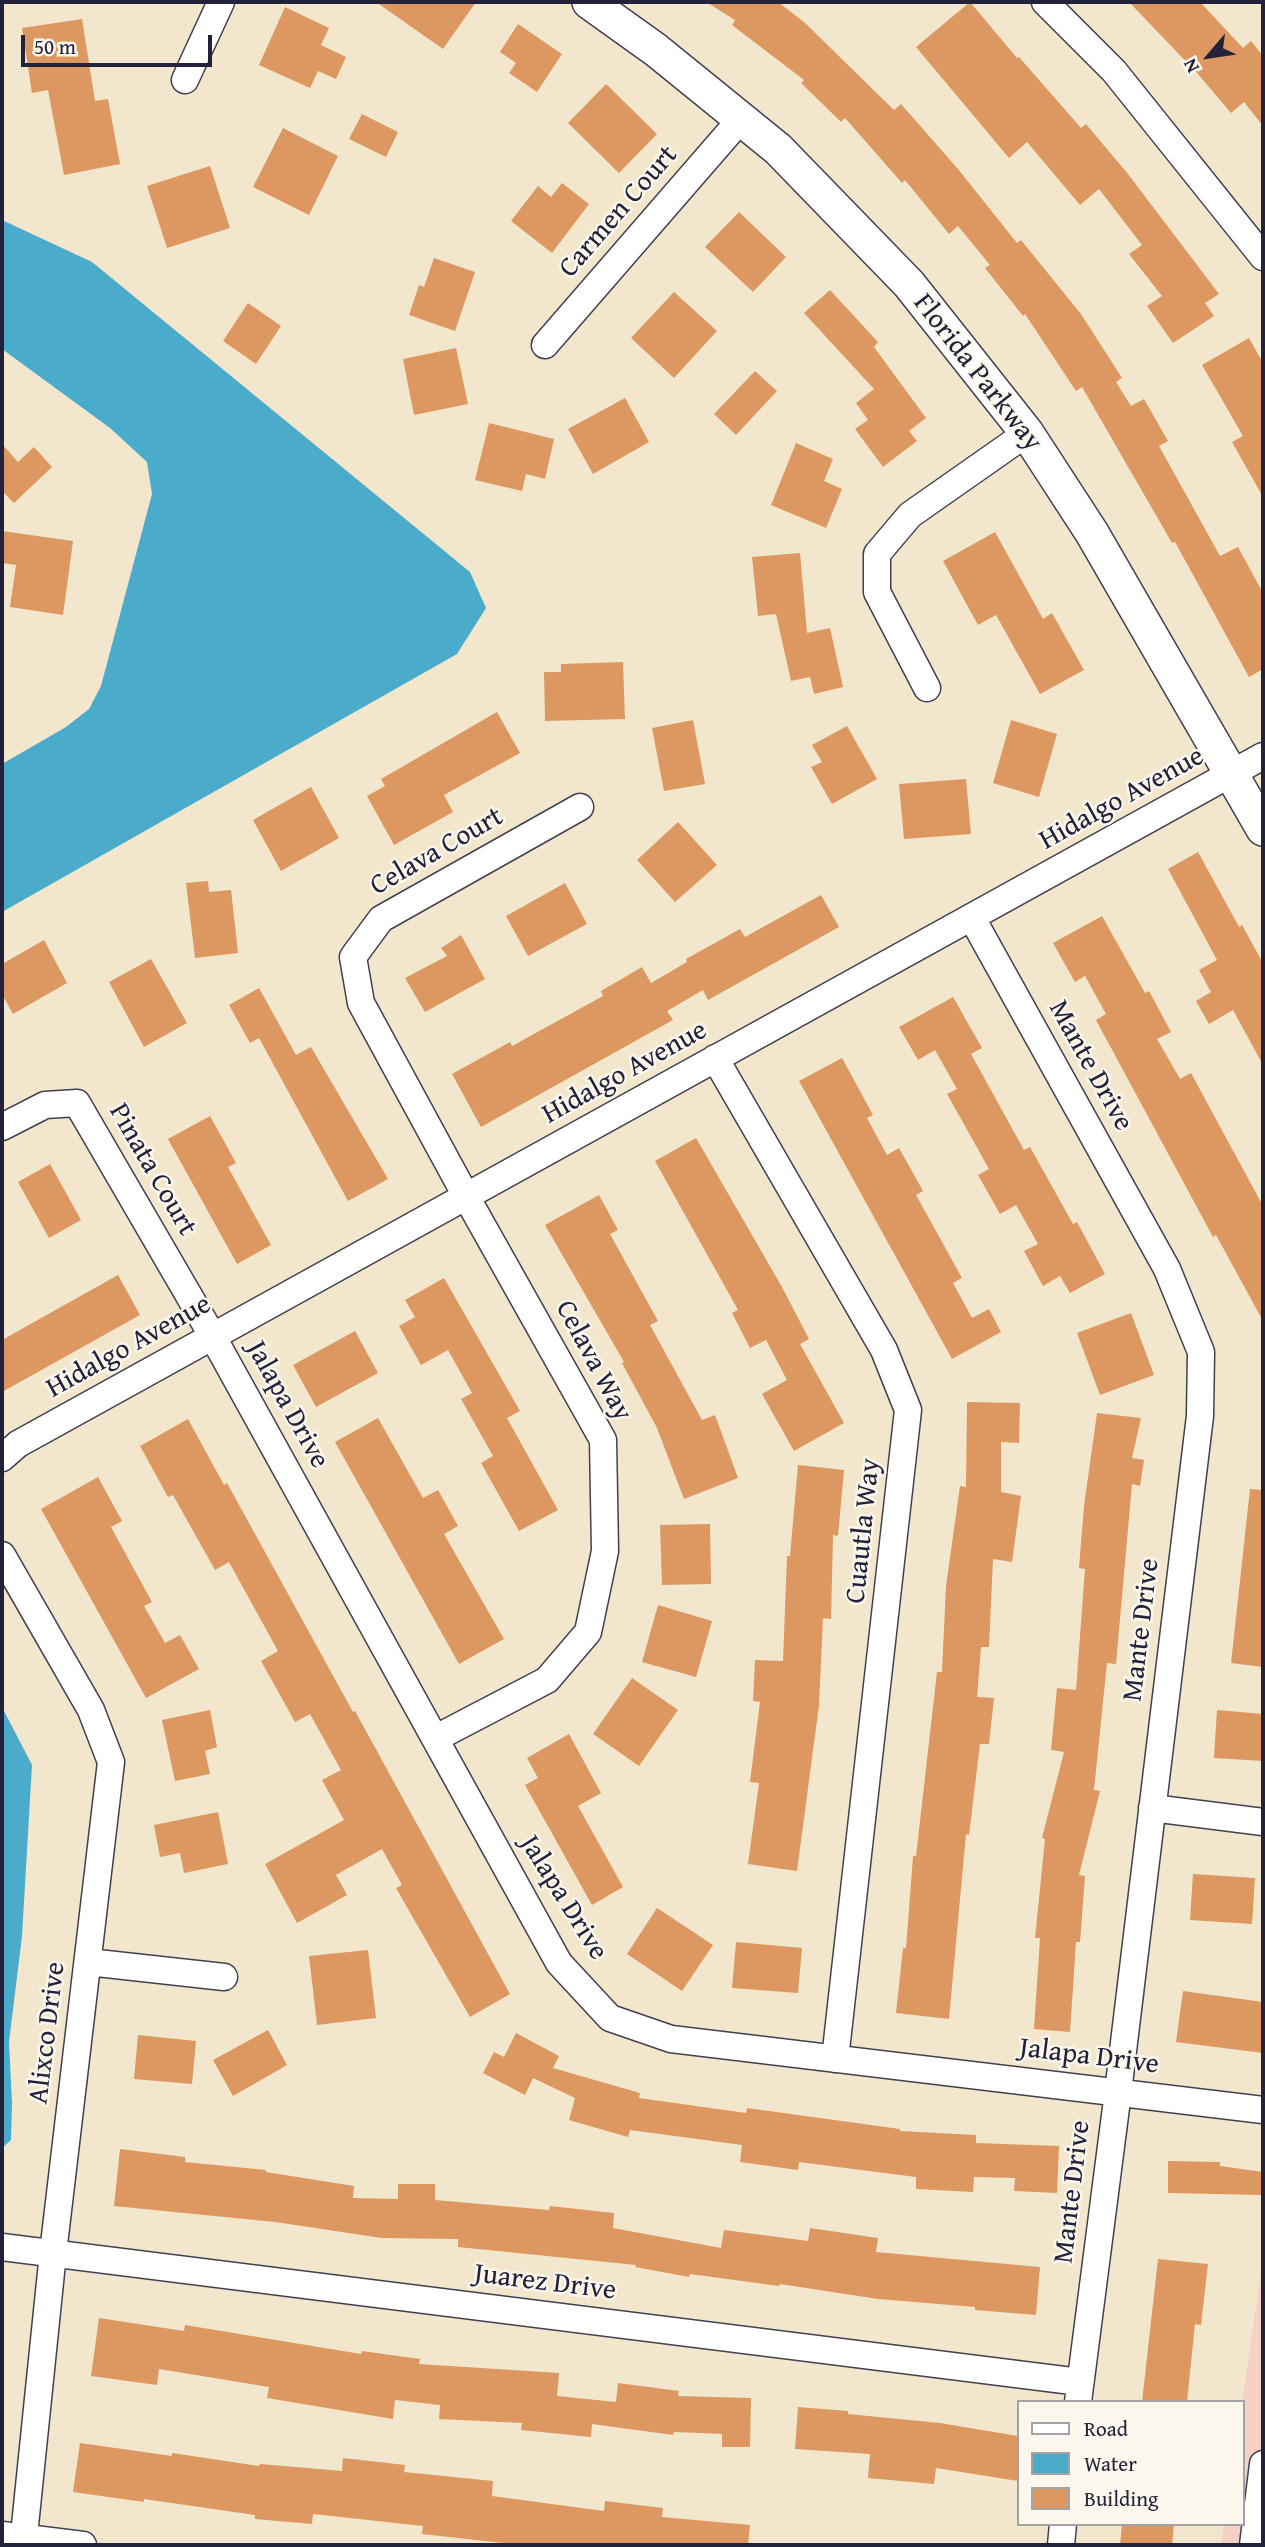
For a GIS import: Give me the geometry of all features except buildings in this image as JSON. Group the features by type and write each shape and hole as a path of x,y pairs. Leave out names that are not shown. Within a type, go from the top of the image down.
{"street":[{"path":"185,80 221,2"},
{"name":"Florida Parkway","path":"589,2 656,50 778,149 909,284 1027,433 1091,533 1233,774 1263,830"},
{"path":"1045,2 1114,71 1263,257"},
{"name":"Carmen Court","path":"545,345 741,119"},
{"path":"927,688 877,592 877,554 909,515 1027,433"},
{"name":"Hidalgo Avenue","path":"10,1451 1263,756"},
{"name":"Celava Court","path":"467,1198 361,1003 353,957 381,919 580,807"},
{"name":"Mante Drive","path":"972,918 1167,1269 1201,1352 1200,1416 1079,2392"},
{"name":"Cuautla Way","path":"715,1058 884,1350 908,1410 835,2059"},
{"name":"Pinata Court","path":"2,1127 45,1105 77,1104 213,1337"},
{"name":"Celava Way","path":"436,1738 547,1680 588,1632 605,1551 603,1440 467,1198"},
{"name":"Jalapa Drive","path":"213,1337 559,1963 610,2018 671,2039 1263,2110"},
{"name":"Alixco Drive","path":"2,1555 91,1710 111,1762 16,2539"},
{"path":"1152,1808 1263,1822"},
{"path":"88,1962 224,1978"},
{"name":"Juarez Drive","path":"2,2247 1079,2392"},
{"path":"1253,2545 1263,2464"},
{"path":"1061,2545 1063,2526"},
{"path":"16,2539 83,2545"}],"shaded area":[{"path":"1263,2273 1263,2545 1221,2545 1224,2526 1244,2526 1242,2400"}],"water":[{"path":"2,220 92,262 470,572 486,608 457,654 2,912 2,764 66,727 89,709 101,686 152,494 147,462 110,428 2,349"},
{"path":"2,1707 32,1765 22,1936 9,2042 11,2140 2,2148"}]}
